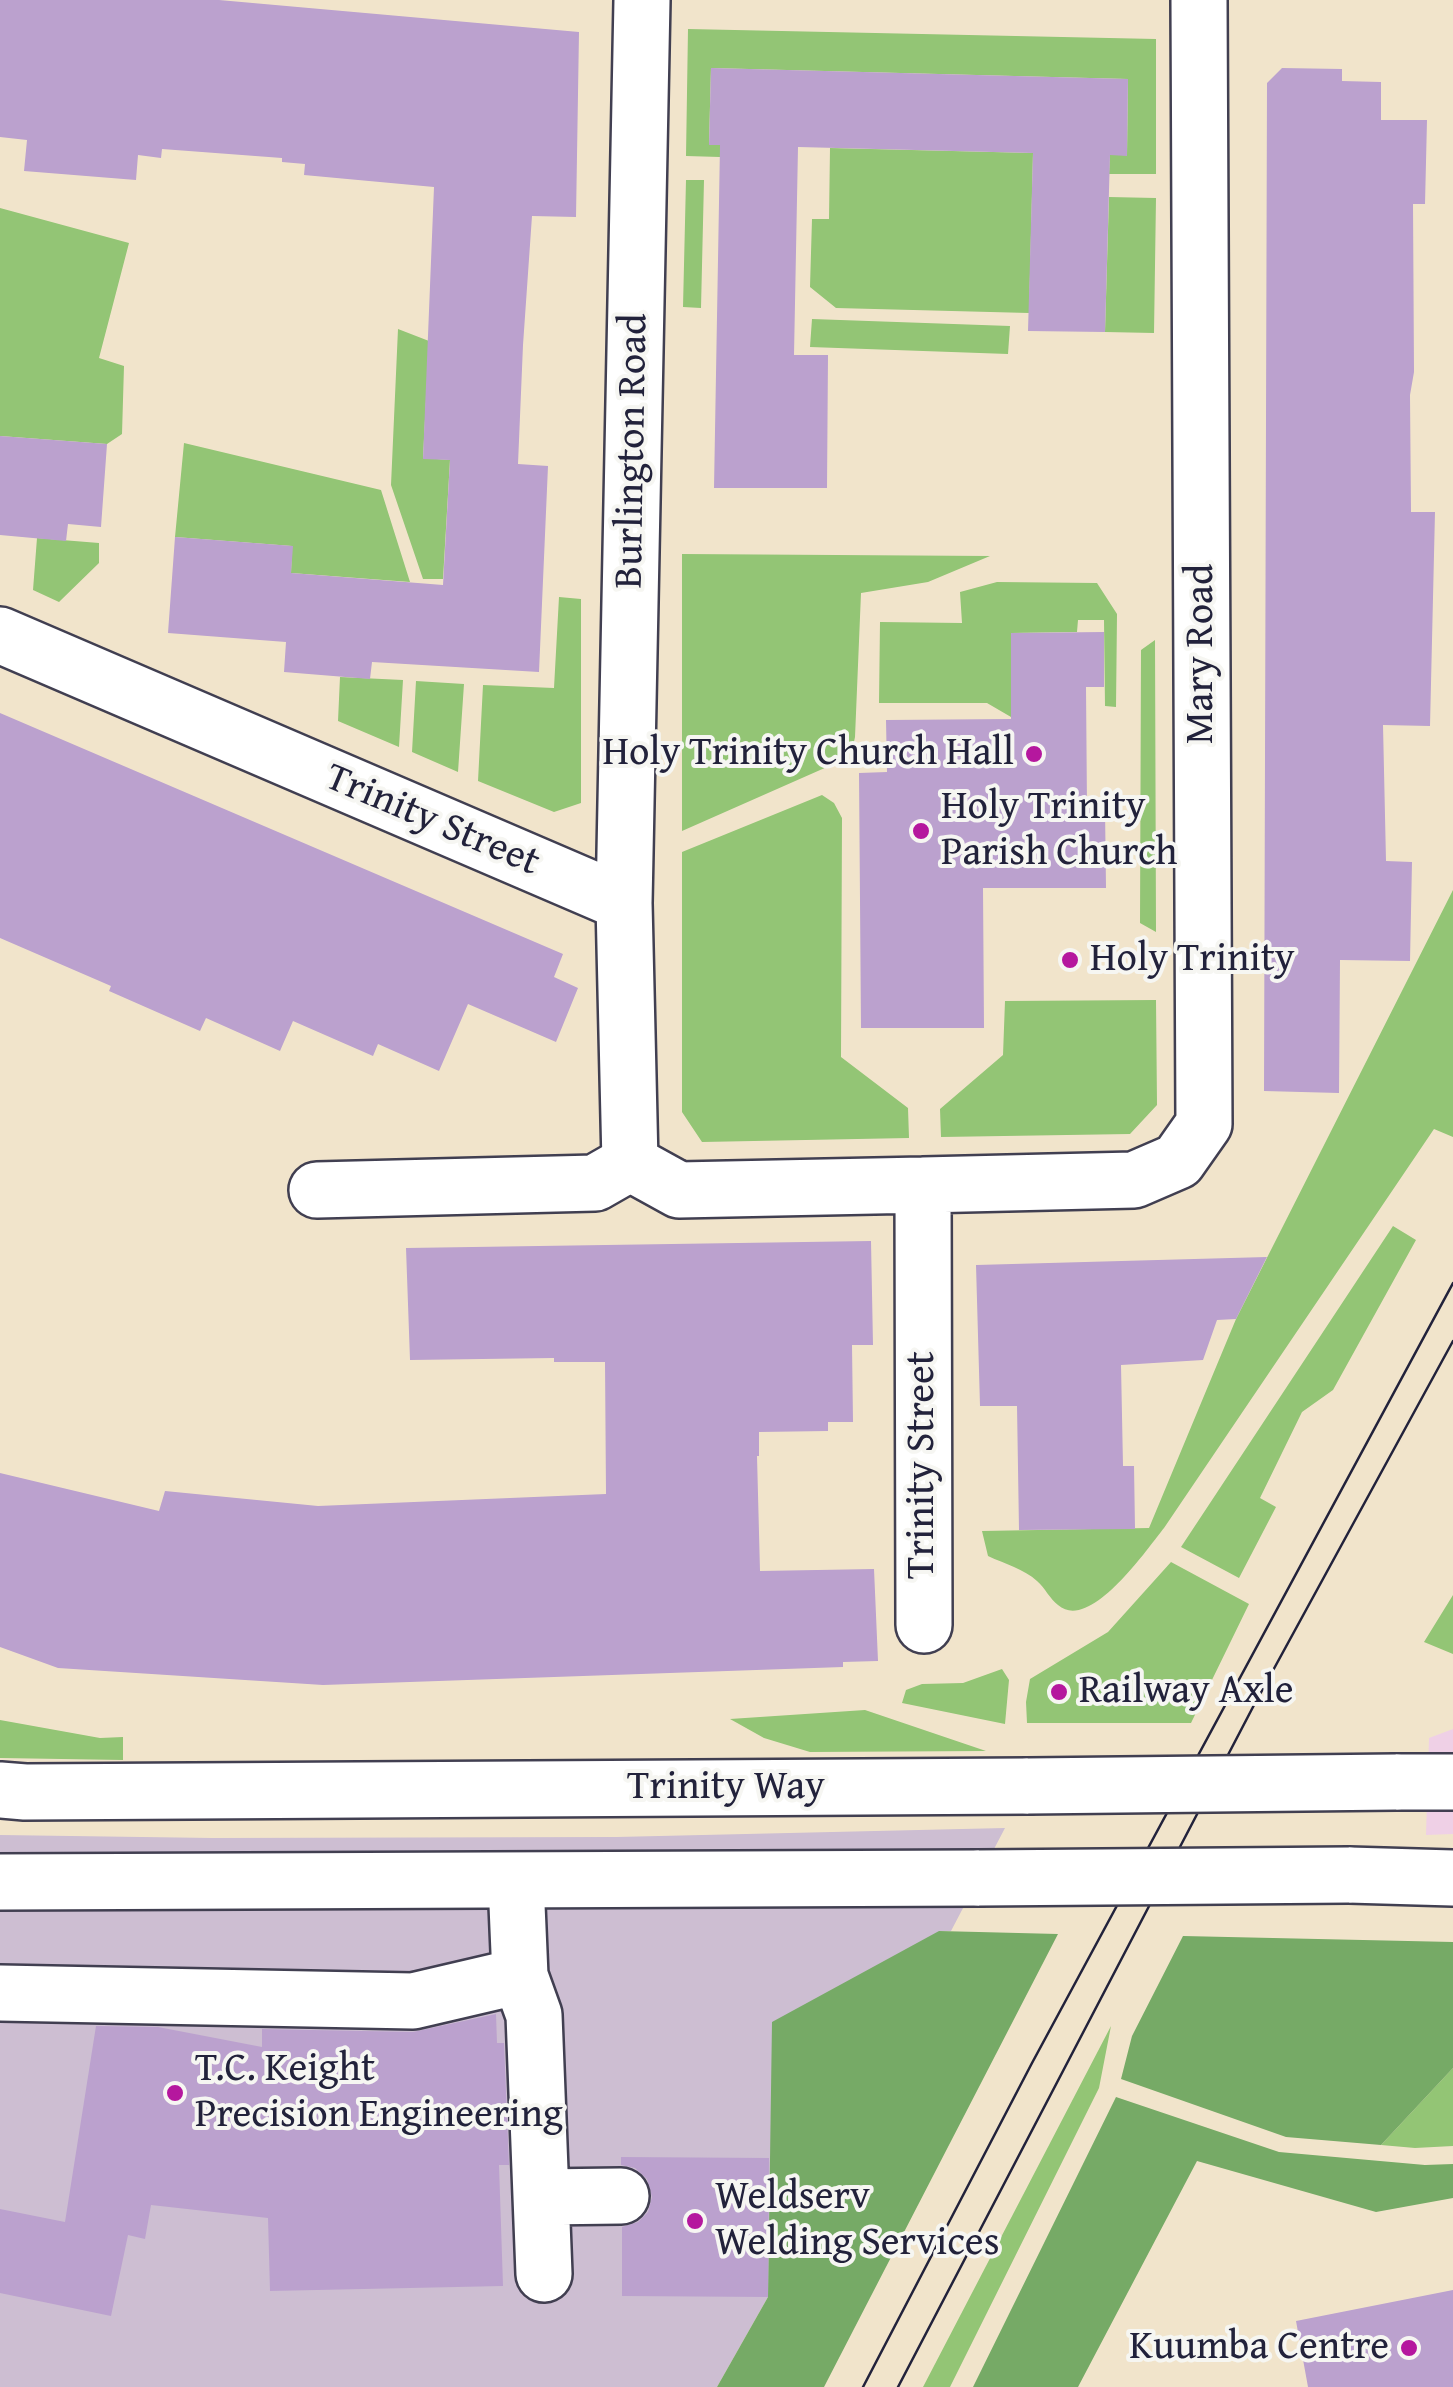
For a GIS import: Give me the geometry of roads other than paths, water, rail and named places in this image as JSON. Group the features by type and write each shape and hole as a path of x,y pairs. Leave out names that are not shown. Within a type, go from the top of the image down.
{"street":[{"name":"Burlington Road","path":"624,903 642,0"},
{"name":"Mary Road","path":"923,1184 1134,1180 1178,1161 1204,1124 1198,0"},
{"name":"Trinity Street","path":"0,635 624,903"},
{"path":"624,903 630,1164"},
{"path":"630,1164 679,1190 923,1184"},
{"path":"317,1190 596,1183 630,1164"},
{"name":"Trinity Street","path":"923,1184 924,1625"},
{"name":"Trinity Way","path":"0,1790 1453,1782"},
{"path":"0,1882 1349,1875 1453,1878"},
{"path":"516,1881 520,1976 534,2015 544,2274"},
{"path":"0,1993 145,2010 315,2011 414,2000 520,1976"},
{"path":"541,2197 621,2196"}],"tram line":[{"path":"863,2387 1032,2063 1453,1283"},
{"path":"898,2387 1253,1707 1453,1341"}],"place":[{"name":"Holy Trinity Church Hall","path":"1034,754"},
{"name":"Holy Trinity Parish Church","path":"921,831"},
{"name":"Holy Trinity","path":"1070,960"},
{"name":"Railway Axle","path":"1059,1692"},
{"name":"T.C. Keight Precision Engineering","path":"175,2093"},
{"name":"Weldserv Welding Services","path":"695,2221"},
{"name":"Kuumba Centre","path":"1409,2348"}]}
